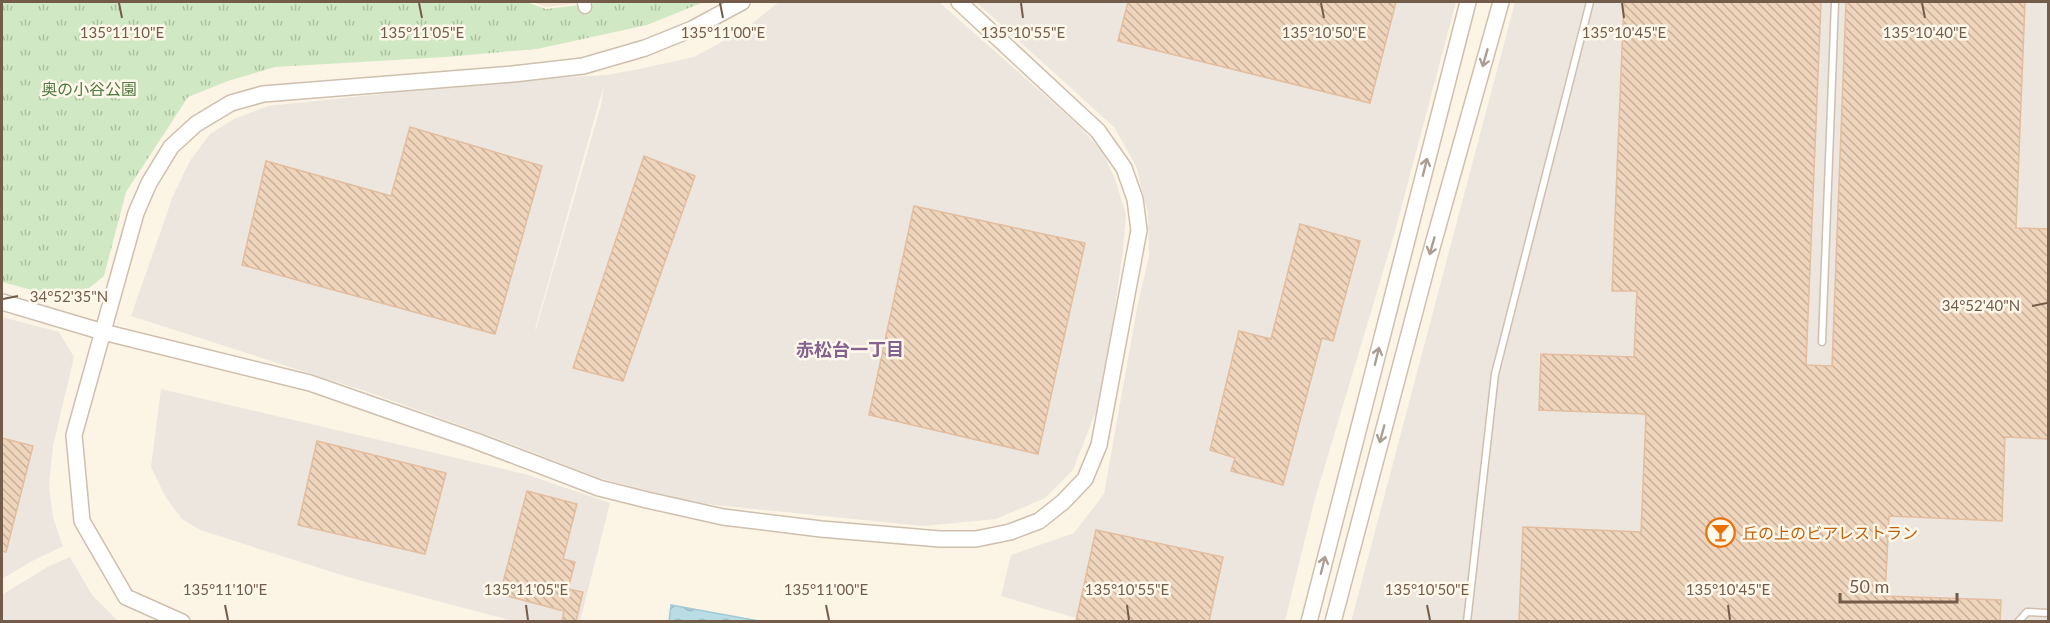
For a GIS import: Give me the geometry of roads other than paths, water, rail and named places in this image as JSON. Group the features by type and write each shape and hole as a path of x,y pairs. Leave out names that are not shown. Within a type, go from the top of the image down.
{"street":[{"path":"182,621 126,597 82,521 74,435 136,213 149,183 171,147 196,124 231,103 263,94 513,74 582,66 645,48 692,29 742,2"},
{"path":"2,302 103,332 310,383 476,441 599,488 646,500 723,517 821,529 940,539 976,539 1010,532 1039,521 1063,502 1085,479 1100,445 1139,230 1135,198 1124,168 1098,131 959,2"},
{"path":"1309,621 1468,2"},
{"path":"1333,621 1428,262 1501,2"}],"lane":[{"path":"1467,621 1495,374 1590,2"},
{"path":"1822,342 1835,2"},
{"path":"2018,621 2027,612 2049,613"}],"water":[{"path":"671,605 759,621 669,621"}],"place":[{"name":"丘の上のビアレストラン","path":"1721,533"}],"district":[{"name":"赤松台一丁目","path":"850,350"}],"park label":[{"name":"奥の小谷公園","path":"89,89"}]}
